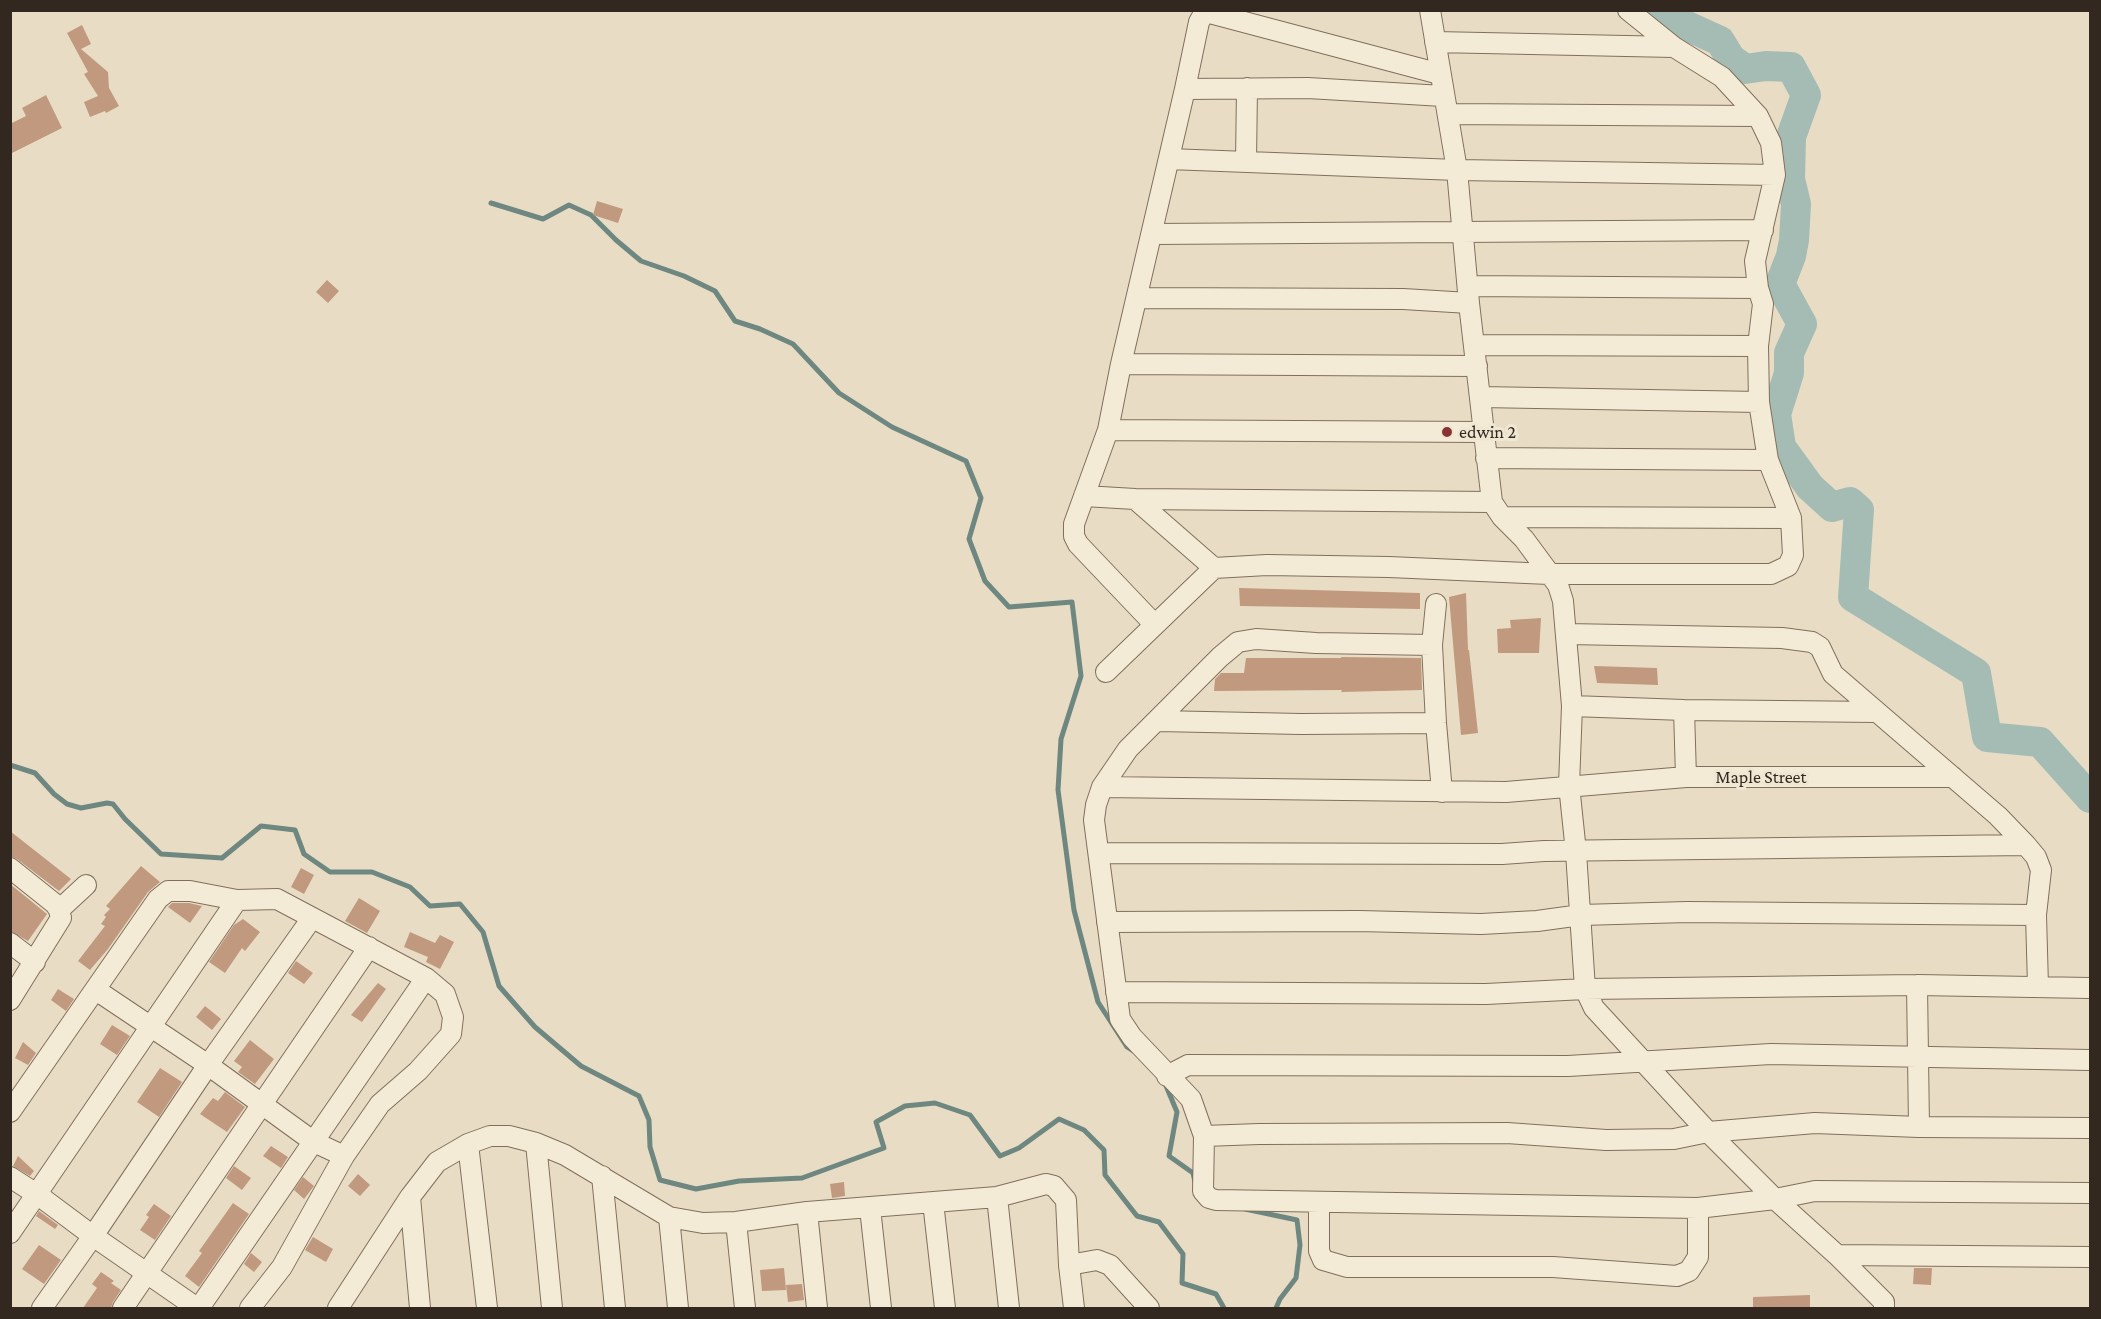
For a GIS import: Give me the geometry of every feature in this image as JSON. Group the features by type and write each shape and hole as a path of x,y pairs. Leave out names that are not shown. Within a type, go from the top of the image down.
{"street":[{"path":"1430,10 1457,170 1461,231 1486,458 1497,509 1524,539 1558,585 1563,601 1572,706 1569,785 1585,989 1594,1008 1708,1132 1774,1199 1837,1255 1884,1305"},
{"path":"1107,672 1214,568 1267,565 1389,567 1549,574 1772,574 1788,566 1793,555 1791,518 1768,460 1759,402 1758,346 1763,304 1758,288 1755,261 1774,175 1771,142 1758,116 1722,77 1674,47 1628,10"},
{"path":"1155,625 1078,544 1074,536 1074,524 1108,430 1199,22 1203,15 1210,14 1440,74"},
{"path":"1435,42 1674,47"},
{"path":"1246,162 1247,88"},
{"path":"1185,89 1308,88 1446,105 1758,116"},
{"path":"1169,159 1457,170 1774,175"},
{"path":"1152,234 1763,230"},
{"path":"1137,298 1369,299 1758,288"},
{"path":"1474,345 1758,346"},
{"path":"1121,364 1477,366"},
{"path":"1481,398 1759,402"},
{"path":"1108,430 1484,432"},
{"path":"1486,458 1768,460"},
{"path":"1084,496 1791,518"},
{"path":"1135,499 1214,568"},
{"path":"1436,604 1432,645 1442,792"},
{"path":"1567,634 1782,638 1812,642 1820,647 1833,674 1998,816 2036,857 2041,870 2036,915 2038,986"},
{"path":"1432,645 1316,643 1256,639 1238,642 1220,657 1128,750 1102,786 1094,819 1120,1019 1132,1037 1191,1099 1204,1137 1203,1191 1209,1198 1216,1200 1698,1208 1774,1199 1815,1191 2091,1193"},
{"path":"1572,706 1877,712"},
{"path":"1684,710 1686,777"},
{"path":"1158,721 1300,724 1436,723"},
{"name":"Maple Street","path":"1102,786 1506,792 1686,777 1953,777"},
{"path":"1099,853 1443,854 2026,845"},
{"path":"10,868 55,904 60,910 61,918 10,1000"},
{"path":"60,910 86,885"},
{"path":"10,1112 158,899 168,891 190,891 237,900 277,899 426,978 445,994 453,1017 451,1034 418,1071 381,1104 344,1156 282,1267 250,1308"},
{"path":"10,1233 237,900"},
{"path":"1107,922 1359,921 1481,924 1537,921 1581,915 1809,912 2036,915"},
{"path":"42,1308 208,1065 312,918"},
{"path":"10,943 35,962"},
{"path":"123,1308 369,947"},
{"path":"10,1178 38,1195 198,1308 426,978"},
{"path":"1116,992 1486,994 1585,989 1917,985 2091,988"},
{"path":"1917,985 1918,1127"},
{"path":"96,990 208,1065 314,1142 344,1156"},
{"path":"1167,1076 1188,1065 1569,1066 1771,1054 2091,1060"},
{"path":"1204,1137 1259,1134 1507,1133 1606,1140 1674,1139 1708,1132 1815,1123 1918,1127 2091,1128"},
{"path":"338,1308 410,1197 437,1162 468,1144 490,1137 508,1136 536,1143 565,1155 669,1217 704,1223 735,1222 807,1212 998,1197 1046,1184 1054,1186 1066,1200 1069,1265 1074,1308"},
{"path":"536,1143 552,1308"},
{"path":"468,1144 487,1308"},
{"path":"602,1176 615,1308"},
{"path":"410,1197 420,1308"},
{"path":"998,1197 1009,1308"},
{"path":"933,1202 945,1308"},
{"path":"1319,1202 1319,1251 1323,1260 1347,1267 1553,1267 1677,1276 1689,1271 1698,1257 1698,1208"},
{"path":"870,1208 881,1308"},
{"path":"807,1212 817,1308"},
{"path":"669,1217 678,1308"},
{"path":"735,1222 745,1308"},
{"path":"1837,1255 2091,1257"},
{"path":"1069,1265 1097,1260 1110,1265 1149,1308"},
{"path":"353,1286 356,1308"}],"building":[{"path":"82,25 91,44 81,49 108,72 109,88 119,106 106,113 105,111 90,117 84,102 98,96 84,74 88,72 67,33"},
{"path":"46,95 62,128 10,154 10,124 26,116 22,108"},
{"path":"597,201 623,209 618,223 593,215"},
{"path":"327,280 339,291 328,303 316,292"},
{"path":"1239,588 1420,593 1420,609 1240,606"},
{"path":"1466,593 1468,650 1478,733 1461,735 1449,597"},
{"path":"1541,618 1539,653 1498,653 1497,629 1511,628 1510,620"},
{"path":"1246,658 1421,658 1422,690 1214,691 1215,679 1221,673 1244,673"},
{"path":"1594,666 1657,668 1658,685 1597,683"},
{"path":"10,831 71,879 59,891 10,856"},
{"path":"141,866 160,882 148,892 108,949 90,970 78,961 105,926 101,924 106,917 104,915 110,909 106,906"},
{"path":"301,868 314,875 304,894 291,887"},
{"path":"10,884 47,914 28,941 10,931"},
{"path":"359,898 380,911 367,933 345,921"},
{"path":"172,903 202,906 190,923 168,907"},
{"path":"243,919 260,932 245,951 242,948 225,973 209,962 234,925"},
{"path":"410,932 435,943 440,935 454,942 440,969 426,962 428,957 404,947"},
{"path":"296,961 313,973 304,984 288,973"},
{"path":"378,983 386,989 362,1022 351,1015"},
{"path":"58,989 74,999 66,1011 51,1000"},
{"path":"205,1006 221,1019 212,1030 196,1017"},
{"path":"112,1025 130,1036 117,1055 100,1044"},
{"path":"250,1040 274,1059 255,1084 238,1072 242,1067 234,1061"},
{"path":"23,1042 36,1053 28,1065 15,1058"},
{"path":"160,1068 182,1082 159,1117 137,1102"},
{"path":"225,1092 245,1107 227,1132 200,1114 213,1098 218,1101"},
{"path":"271,1146 288,1157 281,1168 263,1156"},
{"path":"18,1156 34,1171 30,1176 13,1166"},
{"path":"234,1166 251,1178 242,1190 226,1178"},
{"path":"358,1174 370,1185 360,1196 348,1186"},
{"path":"303,1177 314,1186 304,1199 294,1190"},
{"path":"844,1182 845,1196 832,1198 830,1184"},
{"path":"233,1203 249,1214 199,1287 185,1276 202,1253 199,1251"},
{"path":"154,1204 171,1216 155,1240 140,1230 149,1217 146,1215"},
{"path":"39,1211 58,1225 55,1229 36,1216"},
{"path":"313,1237 333,1249 326,1262 305,1250"},
{"path":"39,1245 61,1260 44,1284 22,1269"},
{"path":"251,1253 262,1262 254,1272 244,1264"},
{"path":"784,1268 786,1290 762,1291 760,1270"},
{"path":"1914,1268 1932,1268 1931,1285 1913,1284"},
{"path":"101,1272 114,1281 111,1283 121,1290 111,1308 83,1308 97,1288 92,1284"},
{"path":"802,1284 804,1300 788,1302 786,1285"},
{"path":"1810,1295 1810,1308 1753,1308 1753,1297"}],"waterway":[{"path":"1652,10 1720,41 1731,59 1745,69 1766,66 1791,67 1806,95 1791,137 1790,179 1796,204 1794,240 1791,256 1780,284 1802,324 1789,353 1789,373 1776,414 1781,447 1810,487 1832,507 1850,502 1859,510 1853,597 1976,673 1987,737 2040,742 2090,798"},
{"path":"491,203 543,219 569,205 591,215 641,261 684,276 715,291 735,321 793,344 839,393 892,427 966,461 981,498 969,539 985,581 1009,607 1072,602 1081,676 1061,739 1058,790 1074,910 1098,1002 1127,1047 1135,1052"},
{"path":"10,765 35,773 54,794 67,804 81,808 113,804 161,854 222,858 261,826 295,830 304,854 330,872 372,872 410,887 430,906 460,904 483,932 499,986 535,1027 581,1066 639,1096 649,1120 650,1147 660,1180 696,1189 739,1181 802,1178 884,1148 876,1122 905,1106 935,1103 970,1115 1000,1156 1019,1148 1059,1119 1084,1130 1104,1150 1105,1175 1137,1216 1159,1222 1183,1254 1182,1283 1216,1294 1224,1308"},
{"path":"1164,1081 1177,1112 1169,1156 1193,1173 1195,1182"},
{"path":"1245,1209 1297,1220 1300,1245 1296,1278 1276,1308"}],"place":[{"name":"edwin 2","path":"1447,432"}]}
